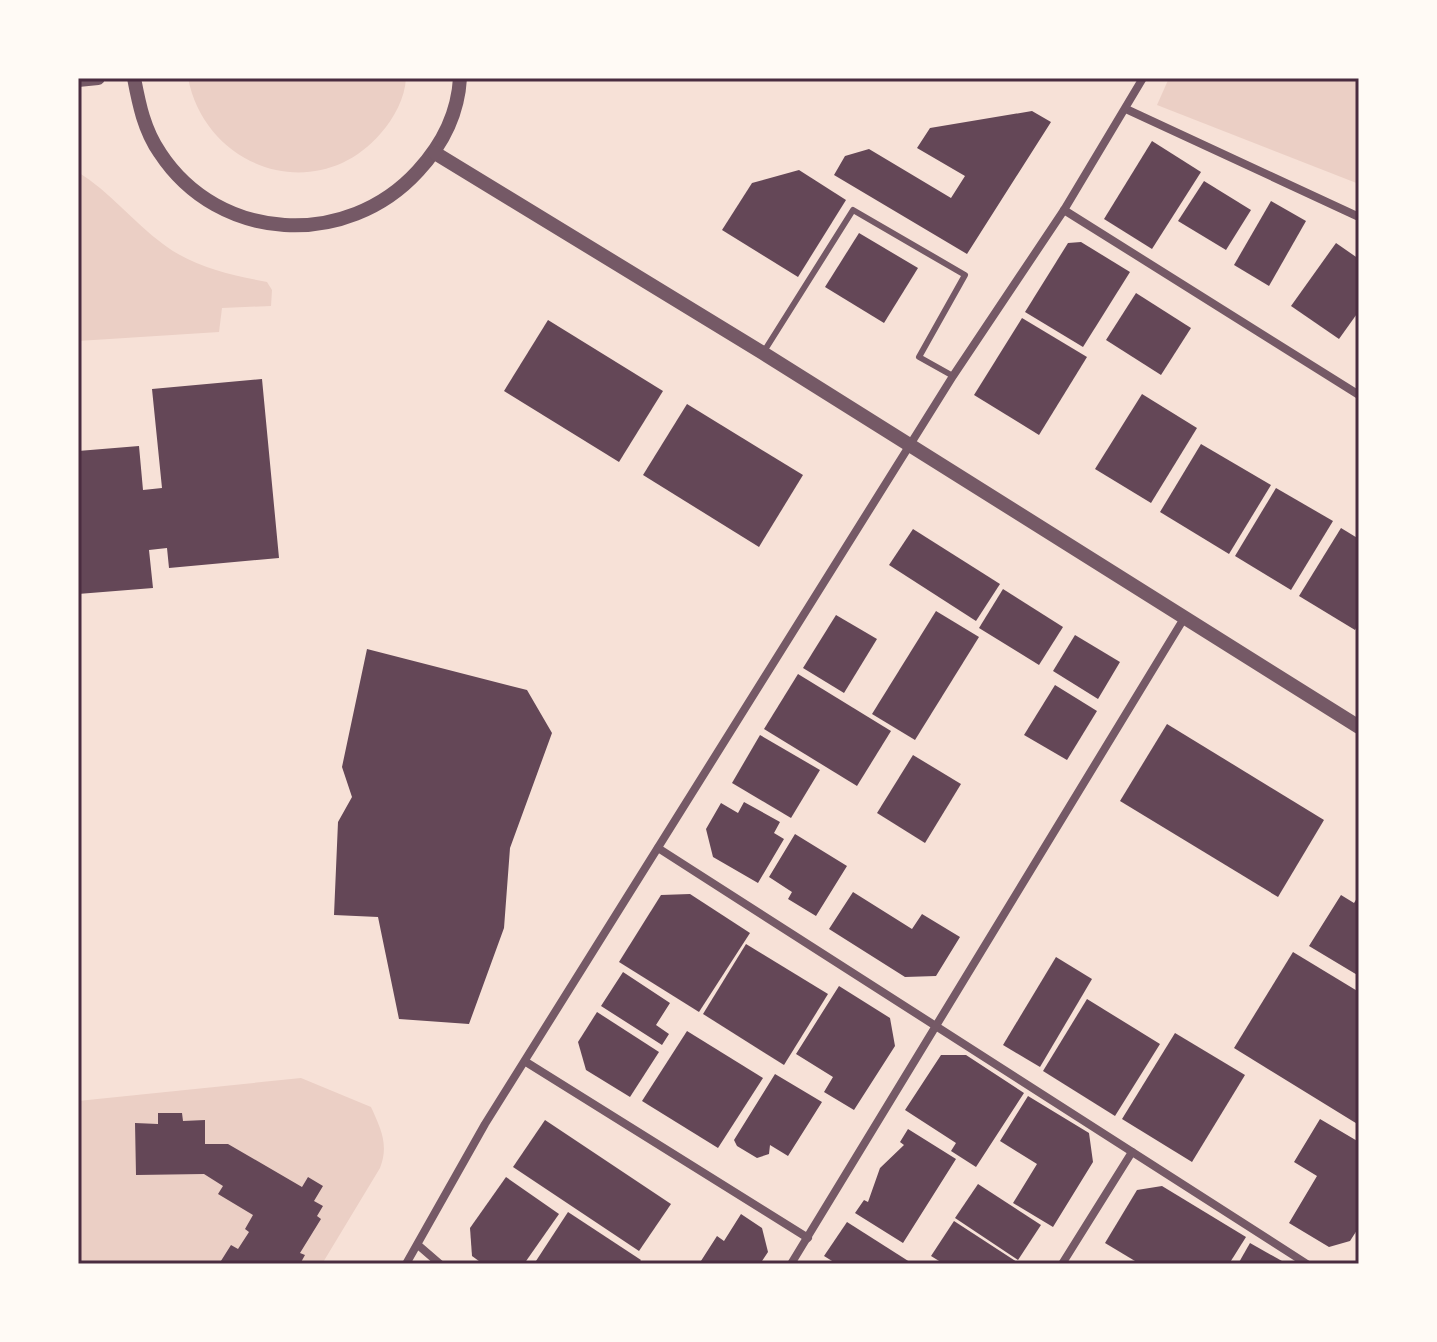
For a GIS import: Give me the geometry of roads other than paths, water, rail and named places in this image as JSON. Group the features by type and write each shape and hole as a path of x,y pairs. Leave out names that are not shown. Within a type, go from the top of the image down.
{"street":[{"path":"78,80 98,78"},
{"path":"134,78 141,115 159,152 185,184 219,208 257,223 298,228 351,219 399,193 435,153 450,123 460,78"},
{"path":"406,1264 485,1124 953,376 1064,210 1143,78"},
{"path":"1126,109 1359,217"},
{"path":"435,153 763,353 1183,620 1359,727"},
{"path":"1064,210 1359,395"},
{"path":"791,1264 1183,620"},
{"path":"658,848 1307,1264"},
{"path":"526,1062 808,1238"},
{"path":"1062,1264 1132,1152"},
{"path":"418,1245 440,1264"}],"lane":[{"path":"763,353 853,210 965,275 919,357 953,376"}]}
